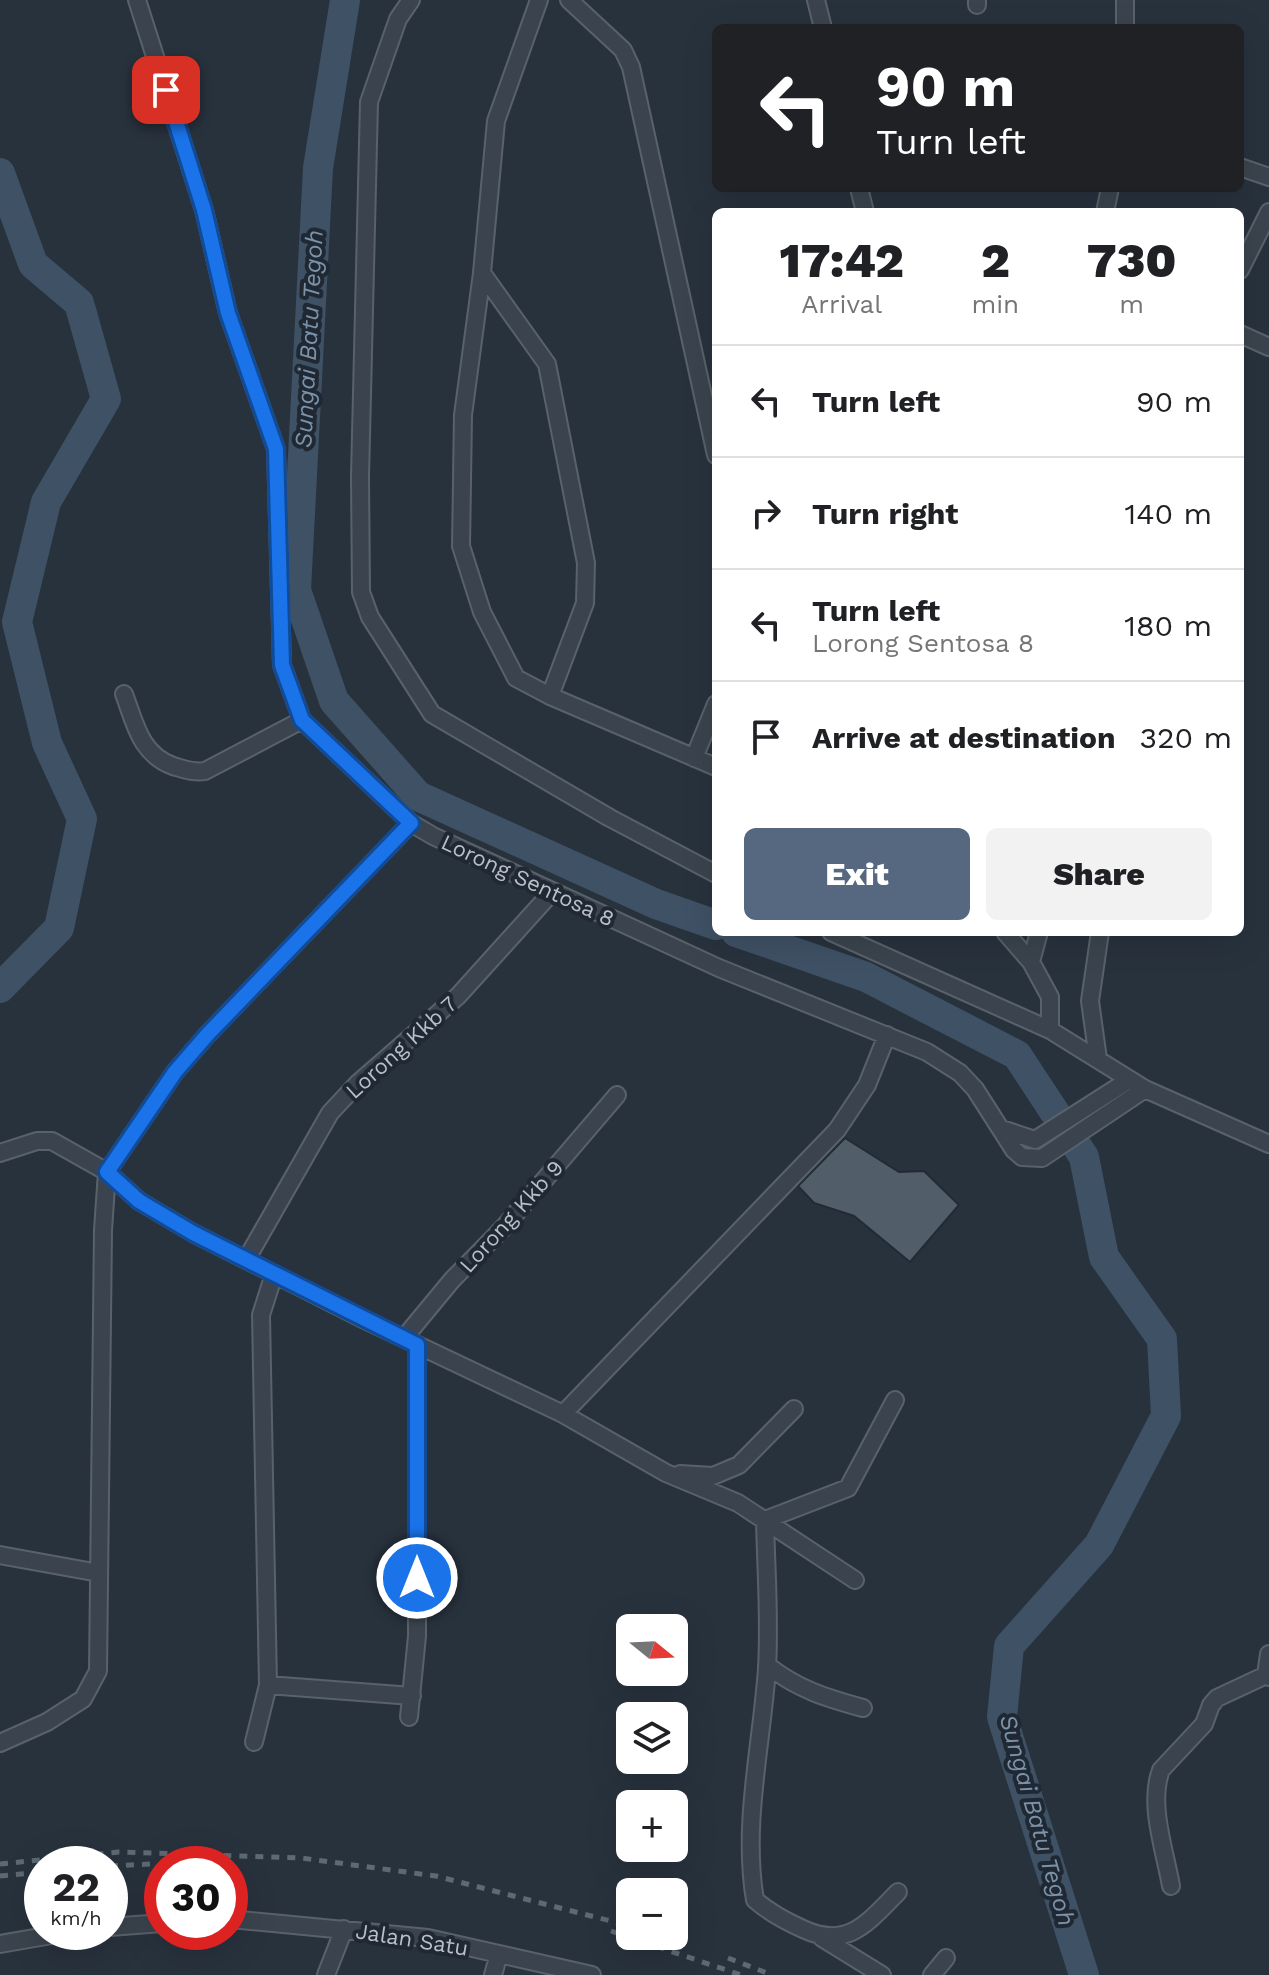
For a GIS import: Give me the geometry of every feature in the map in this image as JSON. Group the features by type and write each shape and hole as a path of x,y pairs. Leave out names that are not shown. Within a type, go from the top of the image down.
{"street":[{"name":"Lorong Sentosa 8","path":"137,0 204,210 228,313 276,449 282,665 302,720 411,823 433,836 719,968 927,1052 960,1073 975,1089 1014,1150 1022,1157 1042,1158 1145,1089"},
{"path":"411,0 398,19 369,102 360,477 361,592 370,617 432,714 610,818 712,872"},
{"path":"539,0 496,121 482,273 463,415 461,546 482,612 516,678 550,696 712,765"},
{"path":"569,0 623,50 631,67 712,437"},
{"path":"816,0 822,24"},
{"path":"1125,0 1125,24"},
{"path":"1244,168 1269,177"},
{"path":"1244,262 1269,212"},
{"path":"482,273 547,364 586,563 585,603 550,696"},
{"path":"1244,336 1269,347"},
{"path":"124,694 148,751 163,762 190,771 205,771 302,720"},
{"path":"694,758 712,714"},
{"path":"0,1743 47,1722 83,1699 98,1671 107,1172 175,1072 207,1035 411,823"},
{"name":"Lorong Kkb 7","path":"246,1260 330,1113 345,1095 458,996 553,891"},
{"path":"840,936 1050,1030 1145,1089 1269,1144"},
{"path":"1008,936 1031,962 1050,997 1050,1030"},
{"path":"1031,962 1038,936"},
{"path":"1098,1059 1090,1001 1099,936"},
{"path":"563,1414 837,1130 867,1085 887,1035"},
{"path":"1002,1129 1035,1140 1129,1080"},
{"name":"Lorong Kkb 9","path":"410,1341 452,1280 505,1226 617,1095"},
{"path":"0,1153 37,1141 52,1141 107,1172 139,1201 246,1260 563,1414 666,1473 738,1503 855,1580"},
{"path":"254,1742 268,1685 261,1315 274,1274"},
{"path":"409,1717 417,1636 410,1341"},
{"path":"765,1520 848,1488 895,1400"},
{"path":"666,1473 713,1476 739,1465 794,1409"},
{"path":"765,1520 767,1665 752,1823 751,1876 755,1900 774,1916 821,1938 882,1975"},
{"path":"0,1555 99,1573"},
{"path":"1171,1886 1158,1810 1161,1770 1204,1724 1217,1698 1267,1676 1269,1654"},
{"path":"767,1665 790,1683 810,1693 863,1708"},
{"path":"268,1685 412,1696"},
{"path":"821,1938 841,1938 867,1924 898,1892"},
{"name":"Jalan Satu","path":"248,1921 428,1938 592,1975"},
{"path":"326,1975 344,1929"},
{"path":"0,1944 24,1940"},
{"path":"493,1975 499,1954"},
{"path":"932,1975 946,1958"}],"building":[{"path":"845,1138 899,1172 924,1171 959,1205 910,1262 854,1216 814,1203 798,1186"}],"waterway":[{"name":"Sungai Batu Tegoh","path":"345,0 318,168 296,590 334,701 418,796 656,904 712,924"},
{"path":"0,173 33,264 79,303 106,399 46,502 17,622 47,743 82,819 59,928 0,988"},
{"name":"Sungai Batu Tegoh","path":"748,936 866,977 1017,1055 1084,1157 1104,1257 1162,1339 1166,1416 1099,1545 1009,1646 1002,1717 1084,1975"}],"railway":[{"path":"0,1864 119,1852 301,1858 436,1876 616,1922"},
{"path":"128,1865 144,1864"},
{"path":"0,1876 24,1874"},
{"path":"611,1931 741,1975"},
{"path":"728,1958 772,1975"}],"route":[{"path":"166,90 204,210 228,313 276,449 282,665 302,720 411,823 207,1035 175,1072 107,1172 139,1201 193,1233 417,1345 417,1578"}]}
